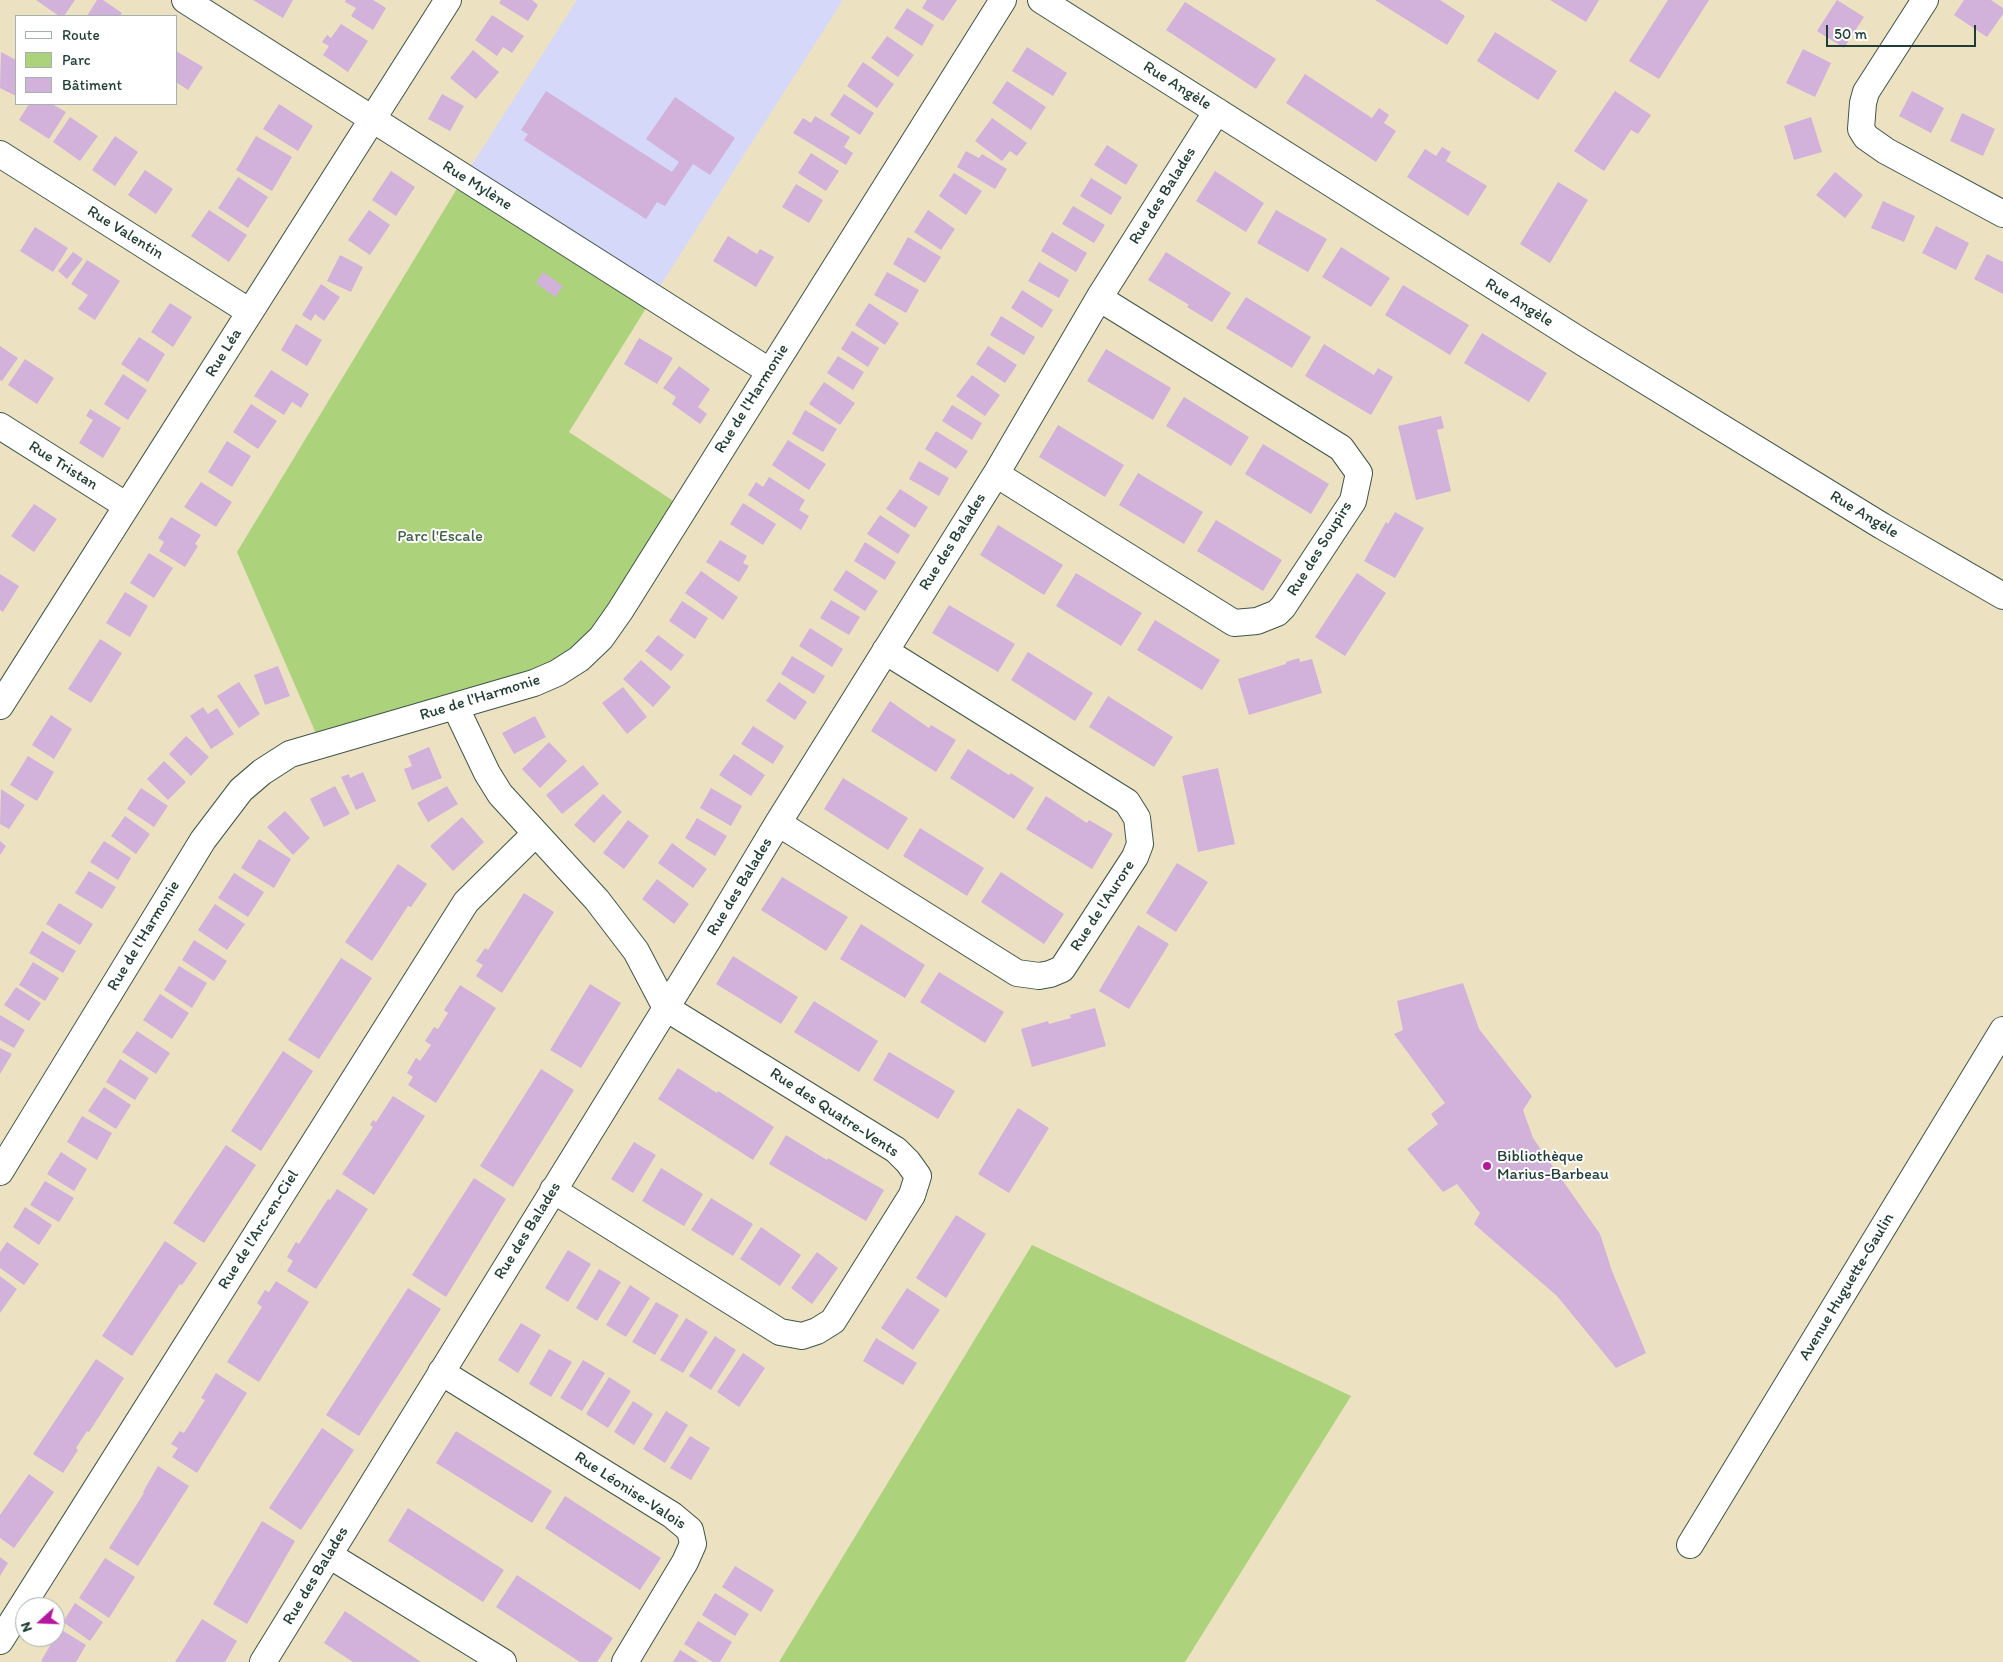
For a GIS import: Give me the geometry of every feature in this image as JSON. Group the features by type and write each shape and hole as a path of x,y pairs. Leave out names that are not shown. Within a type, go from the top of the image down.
{"street":[{"name":"Rue Mylène","path":"185,0 769,371"},
{"name":"Rue Léa","path":"1,700 448,0"},
{"name":"Rue de l'Harmonie","path":"0,1172 203,840 241,790 262,772 290,754 534,683 557,673 579,659 601,638 625,603 1003,0"},
{"name":"Rue Angèle","path":"1041,0 1590,348 1882,526 2003,596"},
{"path":"1925,0 1866,92 1861,129 1866,137 1886,151 2003,214"},
{"name":"Rue des Balades","path":"263,1662 778,823 996,474 1099,298 1217,111"},
{"name":"Rue Valentin","path":"0,154 250,312"},
{"name":"Rue des Soupirs","path":"996,474 1234,623 1257,622 1284,608 1353,501 1359,473 1341,448 1099,298"},
{"name":"Rue Tristan","path":"0,426 126,506"},
{"name":"Rue de l'Aurore","path":"778,823 1017,973 1039,976 1050,974 1062,968 1135,857 1140,844 1138,818 1128,802 885,651"},
{"path":"455,706 487,773 500,794 597,900 636,951 666,1008"},
{"name":"Rue de l'Arc-en-Ciel","path":"0,1641 466,902 535,834"},
{"name":"Rue des Quatre-Vents","path":"553,1190 780,1332 802,1336 817,1331 833,1321 912,1195 918,1176 896,1150 666,1008"},
{"name":"Avenue Huguette-Gaulin","path":"1690,1545 2003,1030"},
{"name":"Rue Léonise-Valois","path":"441,1372 672,1515 690,1530 693,1544 686,1562 625,1662"},
{"path":"329,1555 503,1662"}],"shaded area":[{"path":"577,0 843,0 653,297 464,177"}],"green space":[{"name":"Parc l'Escale","path":"464,177 653,297 569,432 684,508 579,659 321,745 237,552"},
{"path":"1032,1245 1351,1396 1185,1662 779,1662"}],"building":[{"path":"36,0 75,0 65,15 58,15"},
{"path":"97,0 103,0 122,13 121,15 88,15"},
{"path":"253,0 293,0 283,18"},
{"path":"346,0 373,0 386,8 373,30 351,16 356,8 345,2"},
{"path":"501,0 532,0 538,5 528,21 499,3"},
{"path":"927,0 957,0 943,21 922,8"},
{"path":"1375,0 1440,0 1465,16 1447,45"},
{"path":"1550,0 1599,0 1586,22"},
{"path":"1668,0 1709,0 1659,79 1629,61"},
{"path":"1837,0 1864,17 1844,48 1817,31"},
{"path":"1964,0 1991,0 2003,8 2003,14 1987,37 1954,15"},
{"path":"1185,2 1276,59 1256,89 1166,30"},
{"path":"907,8 934,25 922,46 894,28"},
{"path":"492,15 524,36 512,53 503,47 497,56 475,40"},
{"path":"341,24 368,41 348,72 323,55 329,46 322,42 327,35 331,38"},
{"path":"1495,32 1557,71 1538,100 1477,61"},
{"path":"887,36 914,55 898,77 871,58"},
{"path":"1027,47 1067,73 1053,96 1012,71"},
{"path":"1803,49 1831,63 1815,97 1786,83"},
{"path":"473,50 499,72 476,99 450,78"},
{"path":"1,52 15,59 15,96 0,88"},
{"path":"178,52 203,67 188,90 178,83"},
{"path":"863,62 894,84 877,108 847,86"},
{"path":"1305,74 1372,118 1379,108 1389,115 1384,123 1396,131 1376,162 1286,103"},
{"path":"1007,81 1046,107 1031,130 992,103"},
{"path":"546,91 672,172 679,162 646,139 675,97 735,138 710,175 693,164 665,206 657,202 646,219 524,140 528,134 521,130"},
{"path":"1615,91 1651,115 1638,134 1631,130 1604,171 1574,151"},
{"path":"1912,91 1944,108 1931,133 1899,116"},
{"path":"442,94 464,106 450,131 428,119"},
{"path":"844,94 874,113 860,135 830,115"},
{"path":"279,104 313,126 298,151 263,129"},
{"path":"28,105 54,105 66,112 49,139 19,120"},
{"path":"1962,113 1995,129 1983,156 1950,141"},
{"path":"815,116 850,137 844,147 853,153 846,165 793,133 803,118 811,123"},
{"path":"70,117 98,136 80,161 53,142"},
{"path":"1811,117 1822,152 1794,160 1784,126"},
{"path":"992,118 1027,143 1017,156 1010,151 1002,161 975,141"},
{"path":"115,136 138,152 115,186 92,170"},
{"path":"256,136 292,157 272,191 236,170"},
{"path":"1107,145 1138,165 1126,185 1094,165"},
{"path":"1442,147 1451,152 1446,161 1487,186 1468,216 1407,177 1425,149 1436,156"},
{"path":"966,151 979,158 982,154 1007,169 995,189 957,167"},
{"path":"811,153 839,171 826,191 798,173"},
{"path":"145,170 173,189 156,214 128,195"},
{"path":"391,171 415,187 396,216 372,200"},
{"path":"1215,171 1264,203 1246,232 1196,201"},
{"path":"1835,172 1863,195 1845,218 1816,195"},
{"path":"954,173 982,191 966,215 939,196"},
{"path":"238,177 268,197 248,228 218,208"},
{"path":"1091,178 1122,197 1111,215 1080,196"},
{"path":"1558,182 1588,200 1550,263 1520,244"},
{"path":"796,184 823,200 809,223 782,207"},
{"path":"1883,201 1915,216 1904,242 1871,228"},
{"path":"1073,206 1105,225 1094,243 1062,224"},
{"path":"209,210 247,235 229,262 191,236"},
{"path":"369,210 390,225 370,255 348,240"},
{"path":"928,210 955,229 941,250 914,232"},
{"path":"1276,210 1327,239 1308,272 1257,243"},
{"path":"1936,226 1969,243 1956,270 1922,253"},
{"path":"35,227 68,248 53,272 20,251"},
{"path":"1052,232 1087,253 1076,272 1041,251"},
{"path":"728,236 757,254 760,249 774,257 756,287 713,261"},
{"path":"908,237 941,257 925,283 893,264"},
{"path":"1341,247 1390,278 1371,307 1322,277"},
{"path":"73,252 83,259 67,279 58,271"},
{"path":"1166,252 1231,293 1212,322 1187,307 1189,305 1148,280"},
{"path":"1987,254 2003,262 2003,294 1974,279"},
{"path":"340,255 363,267 351,292 327,281"},
{"path":"87,260 120,281 95,320 78,309 88,295 71,284"},
{"path":"1039,262 1069,280 1059,298 1028,281"},
{"path":"543,272 563,286 555,297 536,283"},
{"path":"887,272 919,290 906,313 874,295"},
{"path":"321,284 340,297 324,321 315,314 311,321 302,315"},
{"path":"1403,285 1469,325 1450,355 1385,315"},
{"path":"1022,290 1053,310 1042,328 1011,308"},
{"path":"1246,297 1311,337 1292,368 1226,328"},
{"path":"170,303 192,317 173,347 151,332"},
{"path":"869,303 899,323 885,345 855,325"},
{"path":"1001,316 1035,337 1024,355 990,335"},
{"path":"296,324 322,340 307,366 281,350"},
{"path":"852,331 879,348 868,367 841,349"},
{"path":"1482,333 1547,373 1529,402 1464,363"},
{"path":"139,337 165,354 148,382 121,364"},
{"path":"639,338 673,358 657,384 624,364"},
{"path":"1324,344 1374,375 1378,368 1393,377 1371,415 1305,376"},
{"path":"0,346 18,358 2,381 0,380"},
{"path":"988,346 1017,365 1005,383 976,364"},
{"path":"1106,349 1171,388 1153,420 1087,381"},
{"path":"838,356 864,372 853,390 827,373"},
{"path":"25,359 54,378 37,404 8,385"},
{"path":"679,366 710,389 698,407 707,414 700,424 672,404 676,397 663,388"},
{"path":"271,370 309,394 301,408 292,402 284,415 254,396"},
{"path":"123,374 147,390 128,420 104,404"},
{"path":"972,375 1000,395 985,416 956,396"},
{"path":"824,382 855,403 840,425 809,404"},
{"path":"1184,397 1249,437 1231,466 1166,426"},
{"path":"251,404 277,421 258,449 233,432"},
{"path":"952,405 982,423 972,440 942,421"},
{"path":"90,409 121,428 103,458 79,443 93,420 86,416"},
{"path":"805,410 837,429 823,452 792,434"},
{"path":"1441,416 1444,428 1437,430 1451,491 1416,500 1398,426"},
{"path":"1058,425 1124,465 1105,497 1039,457"},
{"path":"936,431 968,451 956,469 925,449"},
{"path":"788,440 826,464 809,490 772,465"},
{"path":"227,441 251,456 232,487 208,472"},
{"path":"1263,444 1329,484 1311,514 1245,474"},
{"path":"919,461 949,478 939,496 909,479"},
{"path":"1138,473 1203,512 1184,544 1119,505"},
{"path":"769,477 805,500 799,510 809,516 801,530 748,495 756,482 763,487"},
{"path":"201,482 232,502 216,527 184,507"},
{"path":"900,489 928,507 915,528 886,509"},
{"path":"743,503 776,524 763,545 730,524"},
{"path":"34,504 57,519 34,552 11,536"},
{"path":"1395,512 1424,528 1395,578 1364,561 1386,522 1388,524"},
{"path":"880,515 910,535 898,554 867,534"},
{"path":"171,517 201,535 195,544 198,546 185,567 159,551 164,542 158,538"},
{"path":"1216,520 1282,560 1263,591 1197,551"},
{"path":"998,525 1063,565 1044,595 980,555"},
{"path":"720,540 747,556 743,563 749,566 739,582 706,562"},
{"path":"865,542 896,562 885,580 854,561"},
{"path":"149,553 173,568 154,598 130,583"},
{"path":"846,570 878,591 865,611 833,590"},
{"path":"701,571 738,597 723,620 685,593"},
{"path":"1076,573 1142,613 1121,646 1056,606"},
{"path":"1357,573 1386,593 1345,656 1315,637"},
{"path":"0,574 19,586 3,612 0,610"},
{"path":"125,592 148,606 130,637 106,623"},
{"path":"831,600 860,617 849,635 820,618"},
{"path":"682,601 708,618 695,639 669,621"},
{"path":"949,605 1015,644 998,672 932,633"},
{"path":"1155,620 1220,660 1202,690 1137,650"},
{"path":"810,628 843,649 832,667 799,646"},
{"path":"658,635 684,655 671,671 645,651"},
{"path":"100,639 122,653 91,703 68,689"},
{"path":"1028,652 1093,693 1075,721 1011,680"},
{"path":"792,656 825,676 814,694 781,674"},
{"path":"1299,658 1300,662 1312,659 1322,693 1249,715 1238,679"},
{"path":"641,660 671,687 653,707 623,679"},
{"path":"278,666 290,696 265,705 254,675"},
{"path":"239,682 260,714 239,728 217,696"},
{"path":"779,682 807,702 795,720 766,701"},
{"path":"623,687 647,717 627,734 602,703"},
{"path":"1108,696 1173,737 1154,767 1089,727"},
{"path":"890,701 929,728 931,725 956,740 936,772 871,731"},
{"path":"203,707 208,714 217,708 234,734 211,749 190,716"},
{"path":"51,715 72,729 54,759 32,745"},
{"path":"535,716 546,737 514,754 502,733"},
{"path":"753,726 784,746 773,764 741,744"},
{"path":"186,736 209,757 191,776 169,754"},
{"path":"549,742 567,761 540,788 522,769"},
{"path":"429,747 442,778 412,790 404,769 412,766 408,756"},
{"path":"968,749 1009,775 1011,773 1034,788 1014,819 950,778"},
{"path":"734,754 765,775 751,796 719,775"},
{"path":"28,756 54,772 37,801 10,785"},
{"path":"164,761 186,782 168,800 147,779"},
{"path":"583,765 599,784 562,814 546,795"},
{"path":"1218,768 1235,844 1198,852 1182,776"},
{"path":"363,772 376,801 356,810 341,777 349,774 350,778"},
{"path":"843,778 908,818 888,850 824,809"},
{"path":"335,786 350,814 324,827 310,799"},
{"path":"447,786 458,804 428,822 417,803"},
{"path":"141,788 168,806 154,827 127,809"},
{"path":"711,788 742,806 731,826 700,808"},
{"path":"1,789 25,805 9,829 0,824"},
{"path":"603,794 622,812 594,843 574,825"},
{"path":"1046,796 1087,823 1089,820 1113,834 1092,869 1026,829"},
{"path":"285,811 310,838 293,855 267,827"},
{"path":"125,816 150,834 136,854 111,836"},
{"path":"462,817 484,842 453,871 430,846"},
{"path":"697,818 727,836 715,856 685,838"},
{"path":"628,820 649,836 624,869 603,853"},
{"path":"920,828 984,868 967,896 903,856"},
{"path":"259,839 291,859 274,888 241,868"},
{"path":"0,841 6,846 0,855"},
{"path":"104,841 131,858 118,880 90,862"},
{"path":"672,843 707,869 693,888 658,863"},
{"path":"1177,863 1208,882 1176,932 1146,913"},
{"path":"398,864 427,884 411,907 408,906 372,961 345,942"},
{"path":"89,871 116,887 102,909 75,893"},
{"path":"1001,872 1064,914 1044,944 981,902"},
{"path":"234,873 264,892 248,917 218,898"},
{"path":"782,877 848,917 826,951 761,910"},
{"path":"657,879 689,904 674,924 642,899"},
{"path":"524,893 554,912 502,993 476,976 483,965 476,961 485,948 488,950"},
{"path":"59,903 93,924 80,945 46,924"},
{"path":"215,904 245,924 227,950 198,930"},
{"path":"861,924 925,965 905,998 840,959"},
{"path":"1138,925 1169,944 1129,1009 1099,991"},
{"path":"42,931 76,951 63,973 29,953"},
{"path":"194,940 227,961 214,981 182,960"},
{"path":"733,956 798,997 781,1024 716,984"},
{"path":"341,958 372,978 319,1059 288,1040"},
{"path":"33,962 59,978 45,1001 19,985"},
{"path":"179,966 207,983 192,1008 164,990"},
{"path":"939,972 1004,1012 985,1043 920,1002"},
{"name":"Bibliothèque Marius-Barbeau","path":"1463,983 1479,1029 1532,1096 1523,1110 1533,1138 1600,1234 1612,1271 1646,1353 1616,1368 1557,1296 1474,1224 1480,1213 1457,1184 1443,1192 1407,1149 1438,1124 1431,1114 1445,1103 1394,1034 1403,1030 1397,1001"},
{"path":"590,984 621,1003 581,1068 550,1050"},
{"path":"460,985 496,1008 436,1103 408,1085 413,1077 407,1073 416,1058 420,1061 431,1045 425,1041 434,1027 438,1029 448,1013 444,1010"},
{"path":"16,987 41,1003 29,1021 4,1005"},
{"path":"160,994 189,1013 172,1039 143,1020"},
{"path":"814,1001 878,1041 859,1072 794,1032"},
{"path":"1095,1008 1106,1046 1032,1067 1021,1029 1048,1021 1049,1024 1071,1018 1070,1015"},
{"path":"0,1015 25,1030 14,1048 0,1040"},
{"path":"137,1031 170,1053 156,1074 122,1052"},
{"path":"0,1048 12,1054 0,1074"},
{"path":"283,1051 313,1071 261,1151 231,1131"},
{"path":"889,1052 955,1091 938,1119 873,1080"},
{"path":"120,1059 149,1078 135,1100 106,1082"},
{"path":"678,1068 774,1127 753,1160 658,1099"},
{"path":"541,1069 574,1090 513,1187 480,1166"},
{"path":"104,1087 131,1105 116,1129 88,1111"},
{"path":"393,1096 425,1116 374,1195 342,1174 373,1127 370,1125 373,1120 376,1122"},
{"path":"1018,1108 1049,1128 1009,1193 978,1174"},
{"path":"82,1116 112,1133 97,1160 67,1142"},
{"path":"786,1135 827,1160 828,1158 884,1190 866,1221 769,1164"},
{"path":"634,1142 656,1155 633,1193 611,1179"},
{"path":"226,1145 256,1165 204,1243 173,1223"},
{"path":"61,1152 87,1169 74,1191 47,1174"},
{"path":"661,1168 703,1194 684,1226 642,1201"},
{"path":"474,1178 506,1199 446,1297 412,1275"},
{"path":"45,1181 74,1198 59,1222 30,1205"},
{"path":"337,1189 368,1209 316,1289 287,1271 293,1261 287,1257 296,1242 299,1244 328,1199 330,1200"},
{"path":"711,1198 753,1224 733,1256 691,1230"},
{"path":"25,1207 52,1225 39,1245 13,1227"},
{"path":"956,1215 986,1234 946,1298 916,1278"},
{"path":"761,1227 801,1255 780,1286 740,1259"},
{"path":"165,1241 197,1263 182,1285 180,1284 132,1356 102,1336"},
{"path":"7,1242 39,1264 24,1285 0,1268 0,1252"},
{"path":"568,1250 591,1264 568,1302 545,1288"},
{"path":"817,1252 838,1268 812,1304 791,1288"},
{"path":"599,1269 621,1282 597,1321 576,1308"},
{"path":"0,1276 17,1289 0,1313"},
{"path":"276,1281 309,1302 259,1382 227,1362 262,1307 257,1303 265,1290 269,1292"},
{"path":"630,1285 650,1298 626,1337 606,1325"},
{"path":"408,1288 441,1309 359,1436 326,1415"},
{"path":"907,1288 940,1310 913,1350 881,1328"},
{"path":"656,1302 679,1315 655,1355 632,1342"},
{"path":"686,1318 708,1332 683,1373 660,1360"},
{"path":"521,1323 541,1335 518,1373 498,1360"},
{"path":"715,1336 736,1350 711,1390 689,1376"},
{"path":"876,1338 917,1363 903,1385 863,1361"},
{"path":"549,1349 572,1362 551,1397 529,1384"},
{"path":"743,1353 765,1368 739,1407 717,1392"},
{"path":"96,1359 124,1378 89,1432 87,1431 76,1448 78,1450 63,1473 33,1454"},
{"path":"583,1360 605,1373 582,1411 560,1398"},
{"path":"216,1373 247,1393 197,1473 172,1457 178,1448 171,1444 180,1431 184,1433 205,1400 201,1398"},
{"path":"609,1377 631,1391 608,1428 586,1414"},
{"path":"633,1401 653,1414 634,1445 614,1432"},
{"path":"666,1411 688,1425 665,1463 643,1449"},
{"path":"322,1428 354,1450 301,1530 269,1508"},
{"path":"456,1431 552,1491 532,1523 436,1463"},
{"path":"690,1436 710,1448 691,1480 670,1468"},
{"path":"158,1466 189,1486 138,1566 109,1548 144,1493"},
{"path":"29,1474 54,1492 14,1548 0,1538 0,1515"},
{"path":"565,1496 661,1558 640,1590 545,1528"},
{"path":"408,1508 504,1570 483,1602 388,1541"},
{"path":"262,1521 295,1541 247,1624 213,1604"},
{"path":"0,1557 8,1563 0,1576"},
{"path":"105,1558 135,1577 109,1618 79,1598"},
{"path":"735,1566 774,1590 761,1612 722,1587"},
{"path":"517,1575 613,1638 597,1662 580,1662 496,1607"},
{"path":"715,1593 749,1614 735,1636 702,1615"},
{"path":"75,1603 103,1622 90,1641 65,1623 65,1619"},
{"path":"345,1611 421,1662 353,1662 324,1643"},
{"path":"202,1619 237,1641 225,1662 175,1662"},
{"path":"698,1621 732,1642 720,1662 713,1662 684,1644"},
{"path":"65,1632 86,1645 76,1662 41,1661 49,1647 65,1647"},
{"path":"680,1650 699,1662 673,1662"}],"place":[{"name":"Bibliothèque Marius-Barbeau","path":"1487,1166"}]}
